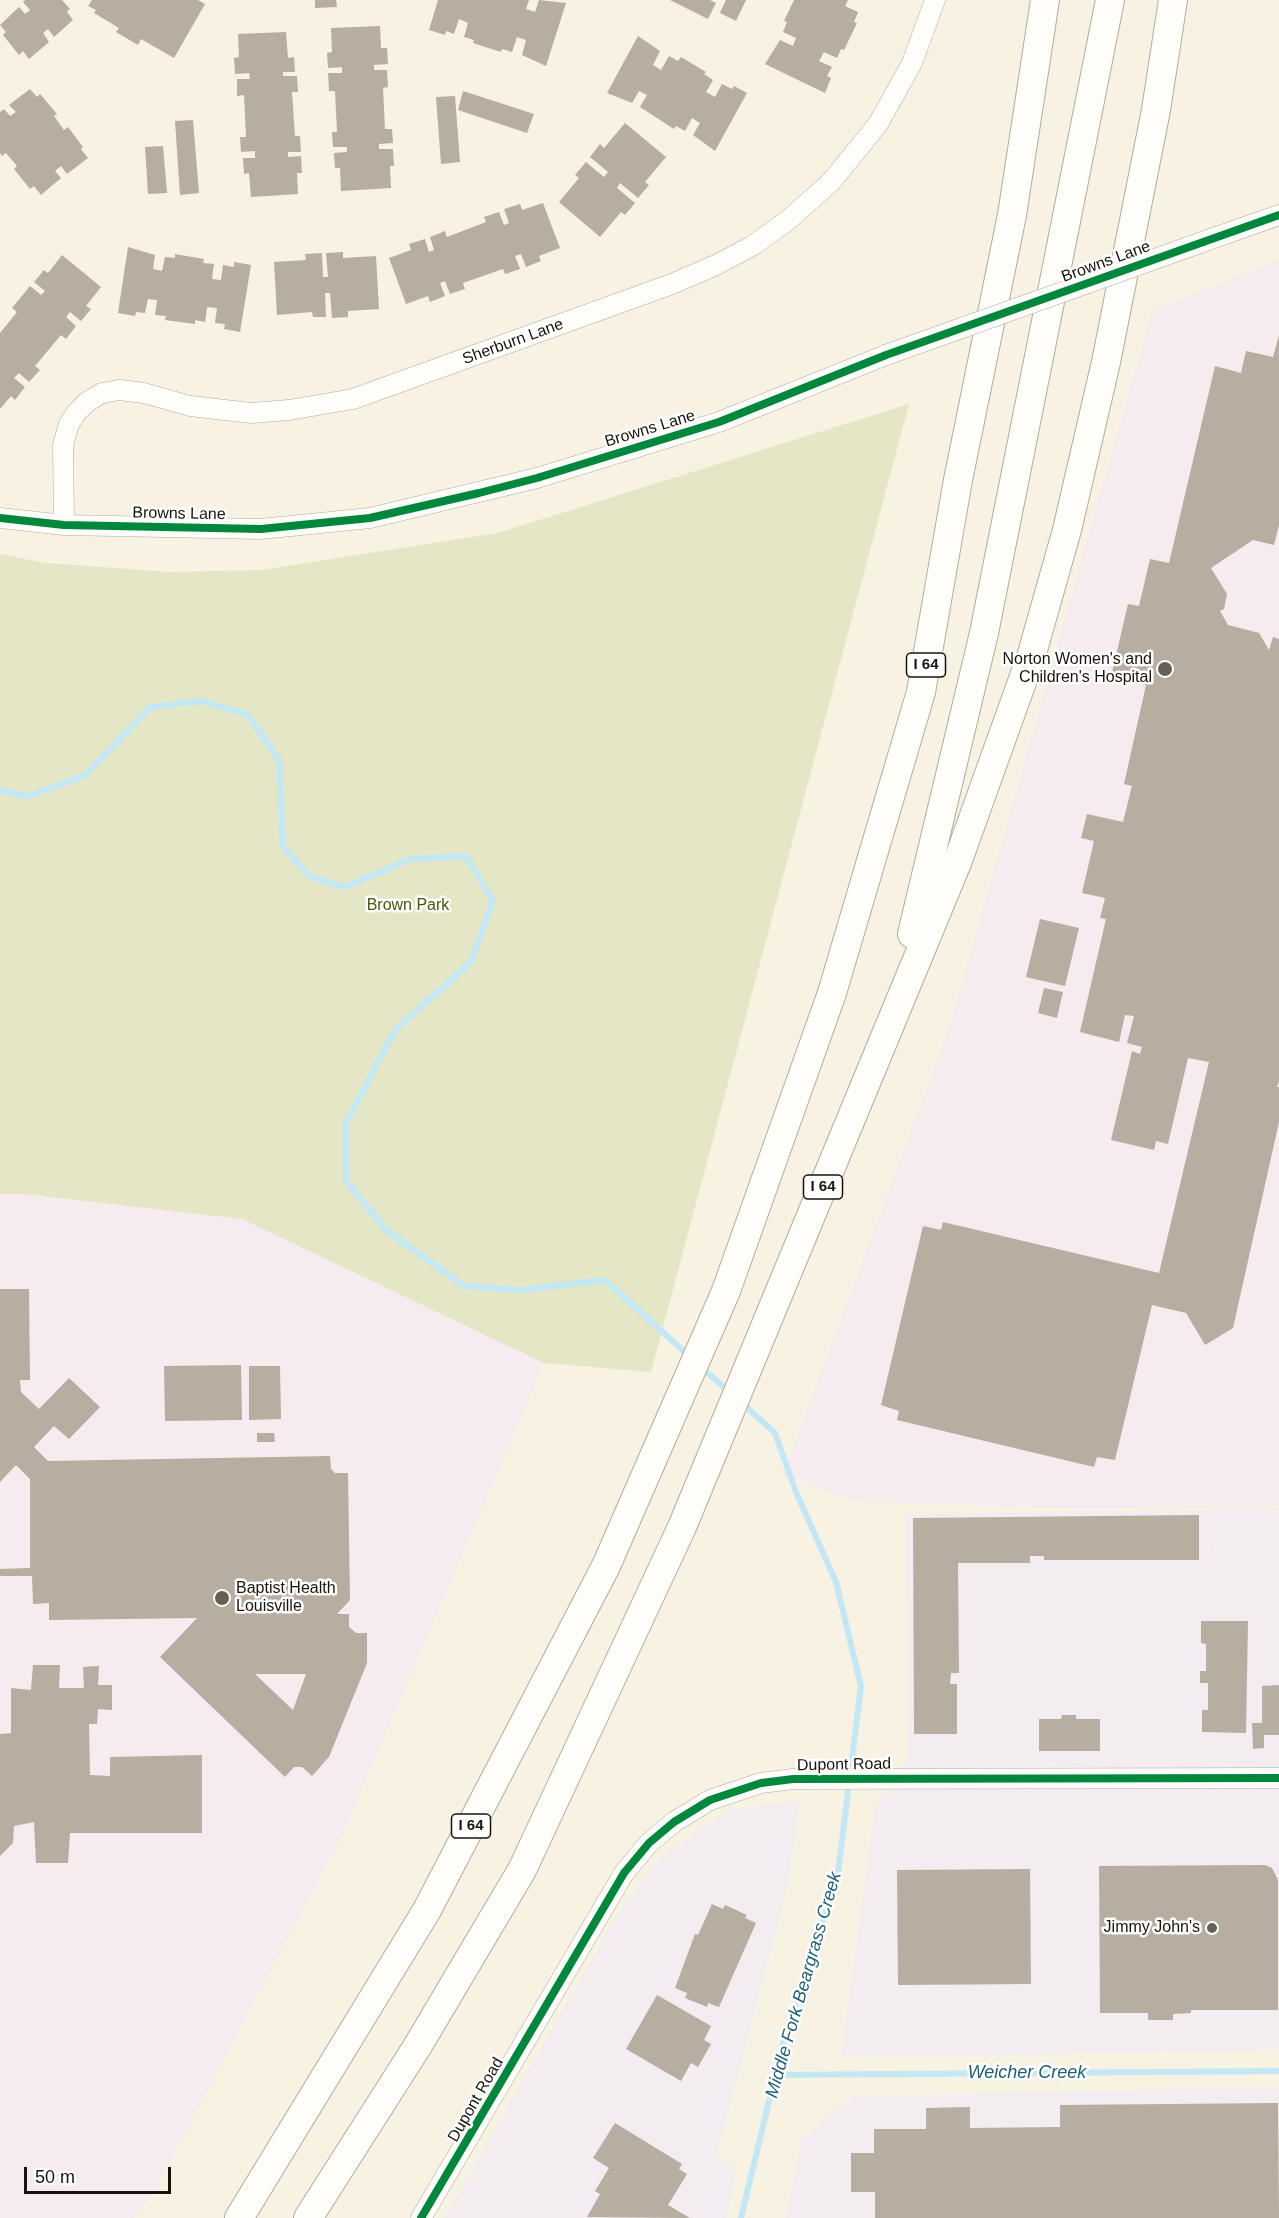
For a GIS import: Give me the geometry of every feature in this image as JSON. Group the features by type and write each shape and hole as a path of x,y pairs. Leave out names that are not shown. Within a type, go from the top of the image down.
{"highway":[{"name":"I 64","path":"239,2218 428,1910 606,1566 719,1308 832,993 921,692 958,480 1012,215 1045,0"},
{"name":"I 64","path":"308,2218 417,2047 522,1870 682,1527 886,1035 930,865 984,633 1110,0"},
{"path":"886,1035 957,863 1031,657 1067,530 1106,362 1156,110 1173,0"}],"street":[{"name":"Sherburn Lane","path":"64,525 63,445 69,424 87,402 102,393 119,390 144,393 190,406 251,413 288,410 353,399 672,284 752,246 788,221 831,182 878,124 912,63 935,0"},
{"name":"Browns Lane","path":"0,518 64,525 261,529 370,518 537,478 719,422 886,355 1279,215"},
{"name":"Dupont Road","path":"421,2218 624,1873 649,1843 674,1822 710,1800 760,1783 817,1779 1279,1778"}],"shaded area":[{"name":"Norton Women's and Children's Hospital","path":"1279,260 1279,1506 1074,1509 857,1501 783,1475 950,1026 1152,311"},
{"name":"Baptist Health Louisville","path":"0,1194 24,1194 242,1219 544,1363 343,1833 153,2193 133,2218 0,2218"},
{"path":"1210,1509 1279,1509 1279,1589 1243,1590 1209,1553"},
{"path":"1209,1510 1208,1553 1243,1591 1279,1590 1279,2050 841,2057 875,1808 908,1758 906,1513"},
{"path":"800,1801 786,1891 716,2157 736,2168 726,2218 445,2218 618,1914 661,1857 732,1809"},
{"path":"1279,2088 1279,2218 786,2218 802,2139 854,2096"}],"green space":[{"name":"Brown Park","path":"909,404 651,1372 544,1363 242,1219 24,1194 0,1194 0,554 45,563 170,572 261,570 498,533"}],"building":[{"path":"25,0 62,0 70,9 67,12 73,20 54,37 48,29 43,33 49,42 29,59 23,51 19,55 3,35 6,32 0,25 19,7 25,14 30,10 23,2"},
{"path":"92,0 198,0 205,4 174,58 141,39 138,45 116,32 119,28 94,13 96,10 88,6"},
{"path":"315,0 336,0 337,7 315,8"},
{"path":"438,0 529,0 526,9 535,12 539,0 566,3 546,66 522,55 526,40 517,37 512,52 502,49 501,52 473,43 474,40 464,37 468,23 459,19 454,34 446,31 445,35 429,30"},
{"path":"670,0 710,0 716,3 708,19"},
{"path":"726,0 746,0 736,21 720,13"},
{"path":"794,0 848,0 845,6 858,12 854,22 857,23 844,50 841,49 837,58 824,52 819,61 832,67 827,76 831,78 825,93 765,64 780,40 793,46 796,38 783,32 787,22 784,21"},
{"path":"380,26 381,48 387,48 388,64 374,65 374,70 387,70 388,87 383,88 385,129 392,129 393,143 379,144 379,149 393,149 394,166 390,166 391,188 341,191 340,168 335,168 334,153 347,152 347,147 333,147 332,132 337,132 335,91 329,91 328,73 342,73 342,67 328,68 327,53 332,52 331,28"},
{"path":"286,32 288,58 294,57 295,72 283,72 283,76 297,76 298,92 292,92 295,136 300,136 301,152 288,152 288,157 301,156 302,173 297,173 298,194 251,197 249,173 244,174 243,158 255,158 255,151 241,152 240,137 246,137 244,95 237,96 237,79 250,79 249,73 235,74 234,58 239,57 238,34"},
{"path":"638,36 660,51 653,65 661,70 669,56 678,61 681,57 706,72 704,74 713,80 706,92 715,97 722,84 732,89 734,86 747,93 715,151 693,135 700,123 692,118 685,131 676,126 674,129 640,107 647,95 639,91 632,103 607,93"},
{"path":"30,89 37,97 40,94 57,114 54,116 64,130 68,127 88,158 67,174 61,166 55,171 61,178 41,195 34,186 30,189 14,169 17,166 6,153 2,156 0,153 0,112 4,109 10,116 16,112 9,105"},
{"path":"463,91 534,114 527,133 458,110"},
{"path":"455,96 460,162 441,164 436,97"},
{"path":"193,120 199,193 180,195 175,121"},
{"path":"625,123 666,157 645,182 649,185 638,198 620,183 617,188 635,203 625,215 621,212 600,237 559,202 579,178 575,175 586,162 604,177 608,172 590,157 600,144 604,148"},
{"path":"163,146 167,193 148,194 145,147"},
{"path":"543,203 560,248 539,256 541,261 526,267 521,254 515,256 520,269 505,274 503,269 463,283 465,289 450,294 445,281 440,283 445,296 430,302 428,296 406,304 389,258 411,250 409,244 425,239 429,252 434,250 430,237 445,231 447,237 486,222 484,217 499,212 504,225 509,223 504,209 520,204 522,210"},
{"path":"128,247 155,255 153,269 162,271 165,257 175,258 175,254 204,259 203,263 214,264 212,279 221,280 223,265 234,267 234,262 251,265 240,332 224,329 225,324 215,323 217,308 207,307 205,322 195,320 195,324 165,320 166,316 155,315 157,300 148,299 145,313 136,312 135,316 118,313"},
{"path":"343,252 343,258 376,256 379,309 348,311 348,317 332,318 330,293 325,293 326,317 313,317 312,312 277,315 274,262 306,260 305,254 322,253 323,277 328,277 326,253"},
{"path":"62,255 101,287 86,306 91,309 81,321 70,312 66,317 76,326 66,339 61,335 35,366 40,370 29,382 19,373 14,378 25,387 15,400 11,396 0,409 0,333 17,312 12,308 30,286 41,295 45,291 34,282 44,270 48,273"},
{"path":"1279,335 1279,525 1274,545 1253,540 1211,568 1227,594 1224,609 1220,611 1228,625 1259,633 1269,650 1273,637 1279,639 1279,1081 1277,1087 1279,1087 1279,1122 1233,1328 1205,1345 1186,1313 1152,1305 1115,1460 1097,1457 1094,1467 897,1420 899,1411 881,1405 923,1226 941,1230 943,1222 1159,1273 1209,1062 1188,1058 1168,1144 1156,1141 1154,1150 1111,1140 1132,1051 1140,1054 1142,1047 1127,1043 1134,1016 1125,1015 1119,1042 1080,1032 1106,919 1100,918 1105,898 1082,893 1094,841 1081,838 1087,814 1123,822 1132,786 1124,784 1146,685 1111,677 1128,604 1139,606 1150,559 1169,563 1215,366 1241,373 1246,351 1273,357"},
{"path":"1040,919 1079,928 1065,986 1026,977"},
{"path":"1044,988 1063,992 1057,1018 1038,1013"},
{"path":"0,1289 29,1289 30,1380 20,1380 21,1392 39,1409 69,1378 100,1407 69,1439 54,1426 34,1447 48,1461 330,1456 331,1469 335,1473 348,1473 350,1600 337,1614 349,1614 349,1627 356,1633 367,1633 367,1663 329,1757 312,1776 302,1767 294,1767 285,1777 160,1657 197,1618 49,1620 49,1603 33,1604 32,1576 0,1576 0,1569 30,1568 30,1479 16,1465 0,1482","holes":["255,1674 306,1674 293,1710"]},
{"path":"241,1365 242,1420 165,1421 164,1366"},
{"path":"249,1366 280,1366 281,1419 249,1420"},
{"path":"257,1433 274,1433 275,1442 257,1442"},
{"path":"1199,1515 1199,1560 1044,1560 1044,1556 1030,1556 1030,1563 958,1563 959,1673 951,1673 950,1684 957,1684 957,1734 914,1734 913,1518"},
{"path":"1201,1621 1248,1621 1246,1733 1202,1732 1202,1710 1208,1710 1208,1683 1200,1683 1200,1671 1206,1671 1206,1644 1201,1643"},
{"path":"33,1665 60,1665 59,1688 84,1688 83,1667 99,1666 98,1685 112,1685 112,1710 98,1709 97,1724 89,1724 90,1775 110,1776 110,1757 202,1755 202,1833 70,1833 68,1863 36,1863 34,1822 14,1826 13,1843 0,1856 0,1734 11,1733 11,1688 31,1690"},
{"path":"1279,1685 1279,1735 1264,1735 1264,1748 1253,1749 1252,1723 1262,1723 1262,1686"},
{"path":"1062,1715 1076,1715 1076,1719 1100,1719 1100,1751 1039,1751 1039,1719 1061,1719"},
{"path":"1265,1865 1272,1868 1278,1880 1278,2010 1191,2010 1191,2013 1173,2014 1173,2020 1148,2020 1148,2013 1100,2013 1099,1866"},
{"path":"1030,1869 1031,1984 898,1985 897,1870"},
{"path":"712,1904 723,1909 725,1905 747,1915 745,1918 756,1923 719,2007 708,2003 707,2007 685,1998 687,1993 675,1988 695,1934 698,1935"},
{"path":"657,1995 711,2026 704,2040 711,2044 698,2067 691,2063 681,2081 626,2049"},
{"path":"1278,2103 1279,2218 875,2218 875,2192 851,2192 851,2153 874,2153 874,2129 926,2129 926,2108 970,2107 970,2128 1060,2127 1060,2105"},
{"path":"615,2123 682,2164 679,2169 687,2174 668,2205 690,2218 587,2217 600,2194 595,2191 609,2168 593,2158"}],"waterway":[{"name":"Middle Fork Beargrass Creek","path":"0,791 28,796 84,776 151,707 202,701 248,715 279,760 283,847 311,877 345,887 410,859 466,856 493,901 471,962 395,1030 346,1123 346,1181 386,1230 464,1286 522,1290 605,1280 688,1355"},
{"name":"Middle Fork Beargrass Creek","path":"700,1366 728,1391"},
{"name":"Middle Fork Beargrass Creek","path":"741,2218 782,2047 838,1873 861,1686 836,1582 796,1492 775,1433 743,1404"},
{"name":"Weicher Creek","path":"776,2075 1279,2071"}],"cycle path":[{"path":"0,518 64,525 261,529 370,518 479,493 537,478 719,422 886,355 1279,215"},
{"path":"421,2218 624,1873 649,1843 674,1822 710,1800 761,1783 793,1779 1279,1778"}],"place":[{"name":"Norton Women's and Children's Hospital","path":"1165,669"},
{"name":"Baptist Health Louisville","path":"222,1598"},
{"name":"Jimmy John's","path":"1212,1928"}]}
